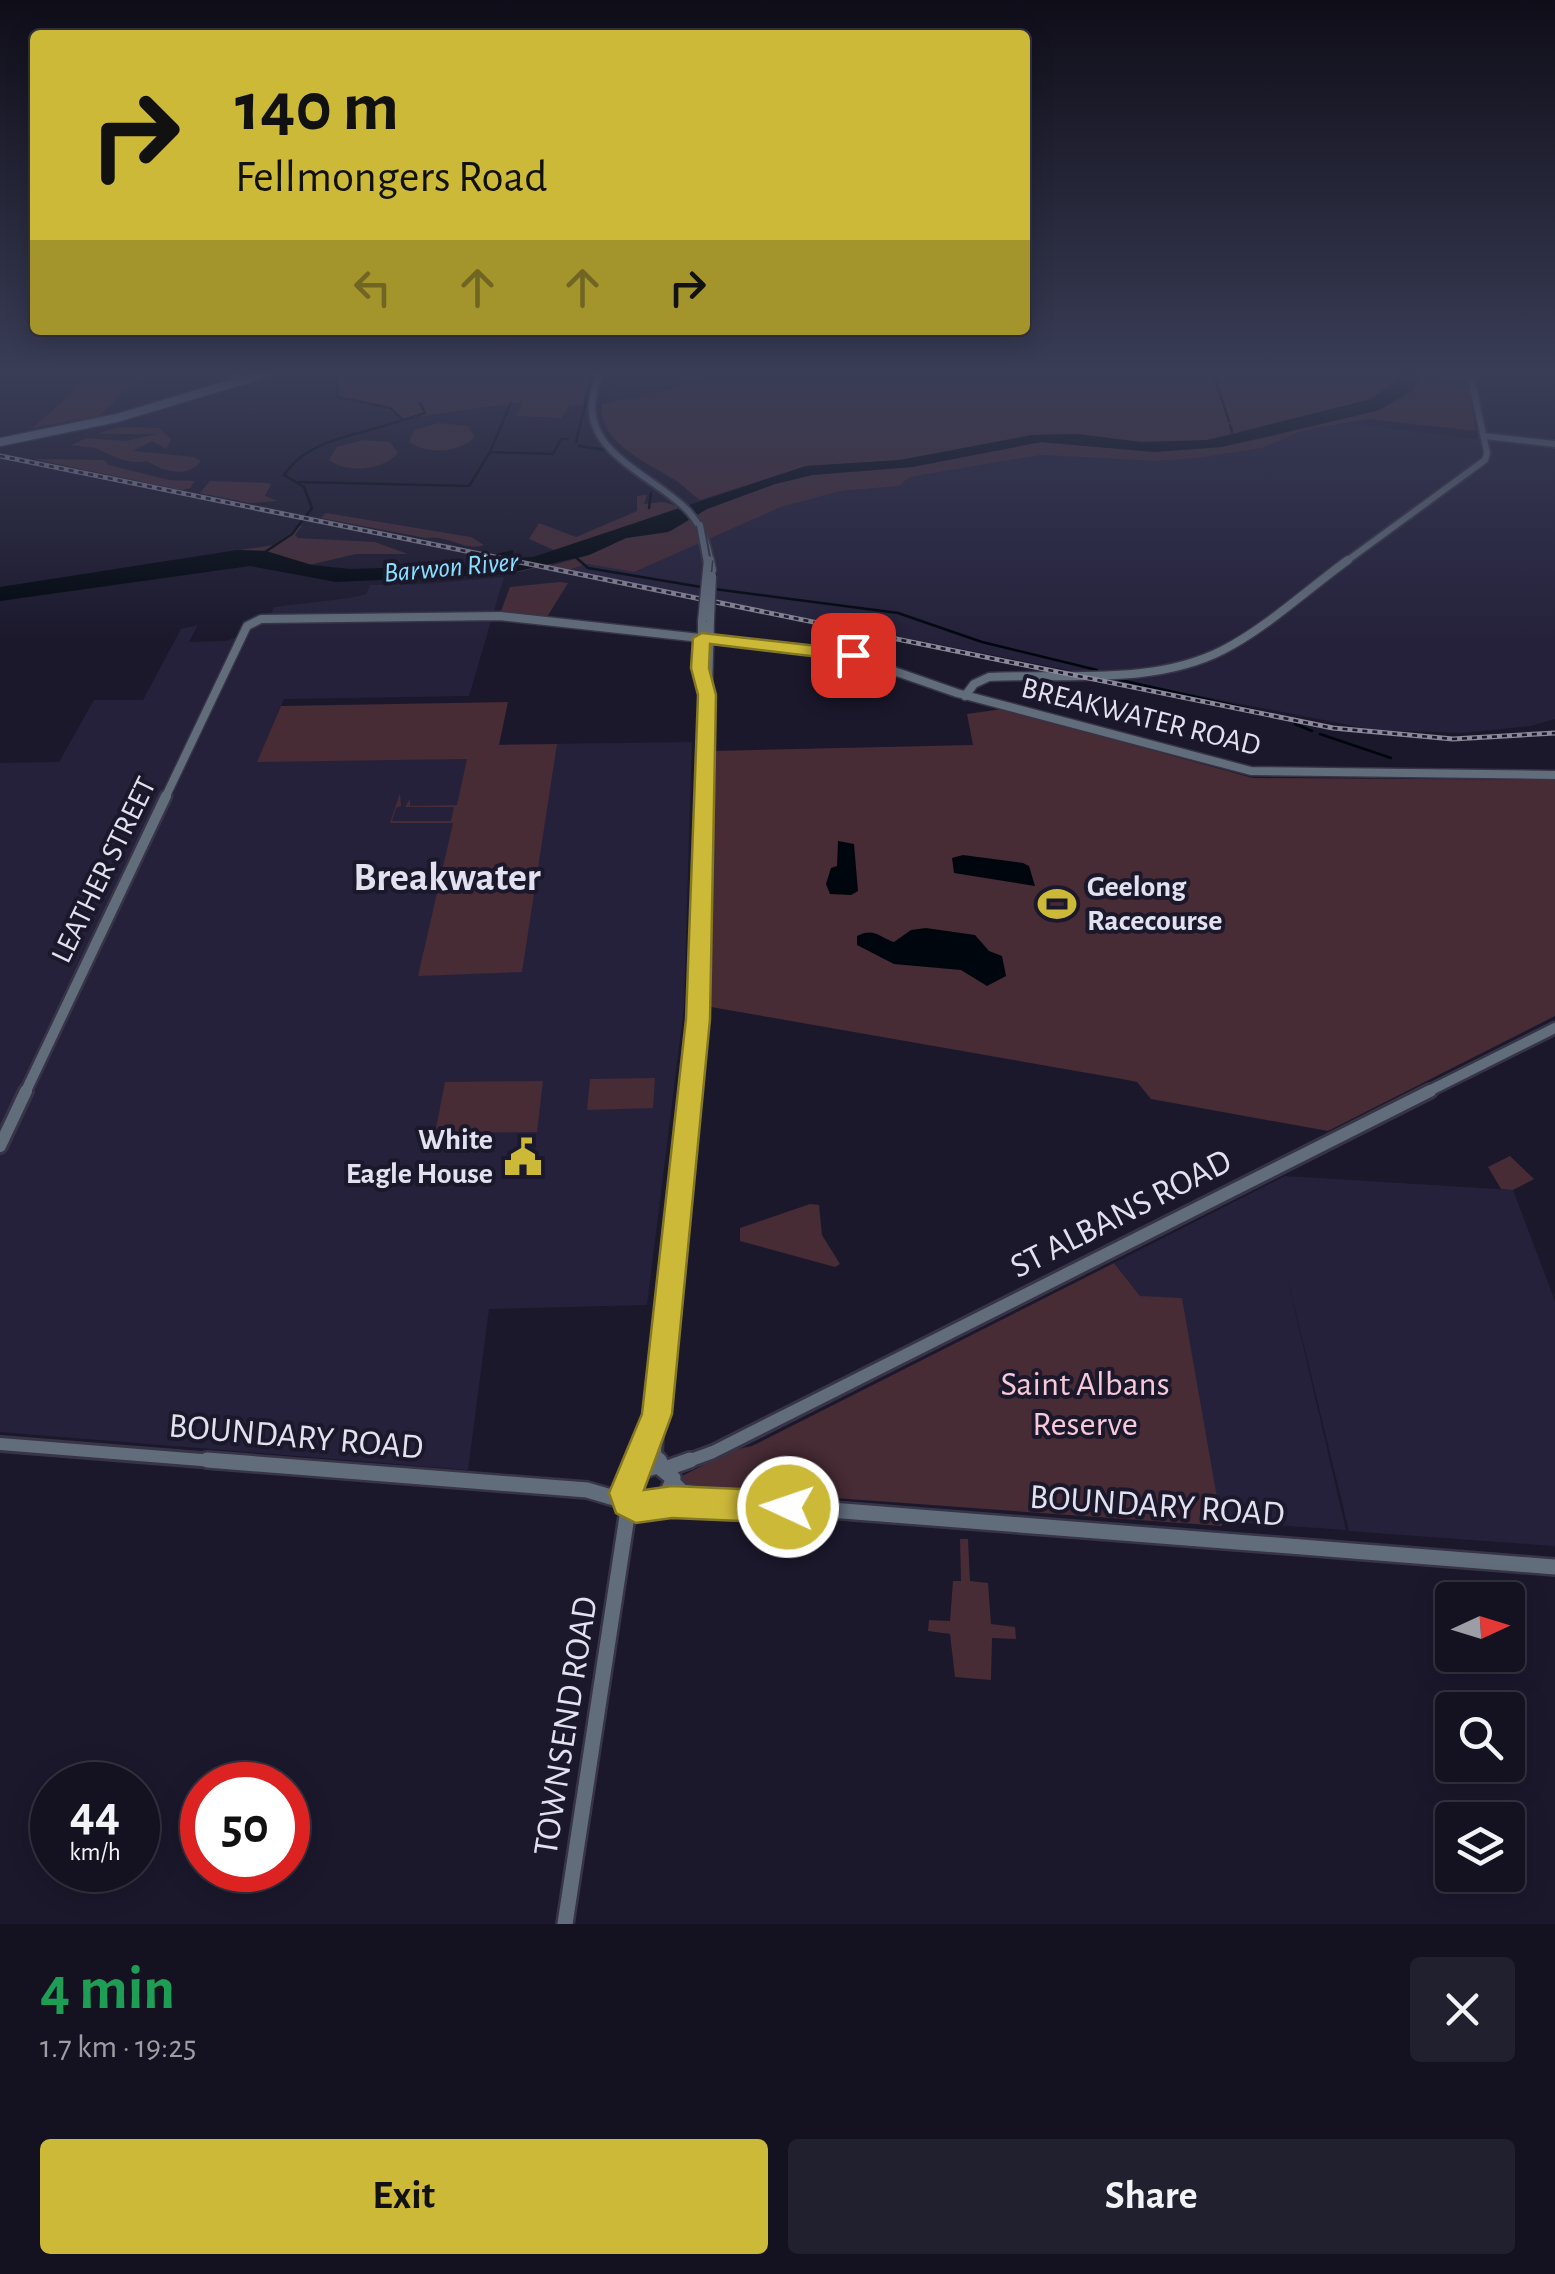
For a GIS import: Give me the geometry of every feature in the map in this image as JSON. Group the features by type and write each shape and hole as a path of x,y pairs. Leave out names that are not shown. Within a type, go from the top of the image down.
{"street":[{"path":"624,463 676,496 700,525 708,557 700,668 707,695 698,1019 655,1454 669,1475 667,1496 652,1504 628,1502 625,1493 657,1414"},
{"path":"964,694 985,678 1156,670 1204,661 1236,642 1480,463"},
{"name":"LEATHER STREET","path":"0,1146 245,630 256,620 494,616 678,635 705,629"},
{"path":"705,629 849,654 996,703"},
{"path":"964,694 1013,676"},
{"path":"986,698 983,689 988,682"},
{"name":"BREAKWATER ROAD","path":"964,694 1261,772 1555,775"},
{"name":"ST ALBANS ROAD","path":"669,1475 1555,1028"},
{"name":"BOUNDARY ROAD","path":"0,1444 587,1490 616,1487 632,1479"},
{"path":"632,1479 647,1468 669,1475"},
{"name":"BOUNDARY ROAD","path":"669,1475 684,1492 754,1504"},
{"name":"BOUNDARY ROAD","path":"587,1490 628,1502"},
{"name":"TOWNSEND ROAD","path":"565,1924 626,1537 628,1502"},
{"name":"BOUNDARY ROAD","path":"652,1504 754,1504 1555,1567"},
{"name":"TOWNSEND ROAD","path":"626,1537 637,1514 652,1504"}],"shaded area":[{"path":"995,463 1555,463 1555,719 1531,726 1462,733 1374,730 565,571 588,564 634,571 781,507 841,491 899,486 910,477"},
{"path":"504,577 469,696 284,699 258,761 466,758 470,745 692,742 684,1007 647,1305 489,1309 468,1470 0,1432 0,763 59,762 94,700 143,700 181,629 198,625 189,642 226,641 237,637 246,621 270,616 274,607 350,598 366,594 370,585"},
{"path":"1285,1176 1513,1190 1555,1301 1555,1546 1349,1531 1286,1272 1346,1530 1218,1521 1140,1296 1114,1263"}],"green space":[{"path":"51,463 107,463 169,480 195,481 190,488 181,490"},
{"path":"150,463 199,463 182,472"},
{"path":"335,463 384,463 365,468"},
{"path":"645,463 856,463 806,466 700,500"},
{"path":"934,463 995,463 910,477 899,486 841,491 781,507 634,572 588,564 565,571 545,566 514,573 521,558 553,565 589,555 626,538 671,531 707,509 775,484 812,475"},
{"path":"210,481 268,483 271,484 265,496 278,501 250,503 200,493"},
{"path":"647,495 644,504 663,502 681,507 556,551 529,539 539,523 576,537 637,511 637,496"},
{"path":"326,513 471,537 484,545 470,546 321,518"},
{"path":"303,524 295,535 298,538 375,542 408,554 356,554 309,565 266,551 240,550 273,545"},
{"path":"568,583 547,617 501,611 510,587"},
{"path":"508,702 499,745 557,744 522,972 418,976 453,823 390,823 400,793 401,806 396,808 392,821 451,821 454,807 405,807 410,799 410,806 457,805 467,759 257,762 281,706"},
{"name":"Geelong Racecourse","path":"1002,709 1253,778 1555,780 1555,1016 1328,1131 1151,1099 1137,1082 711,1007 712,751 973,745 967,714"},
{"path":"655,1078 653,1108 587,1110 590,1079"},
{"path":"543,1081 537,1132 435,1133 445,1082"},
{"path":"1510,1156 1534,1179 1513,1190 1501,1189 1488,1167"},
{"path":"810,1204 819,1205 822,1235 840,1264 835,1267 740,1241 740,1228"},
{"name":"Saint Albans Reserve","path":"1114,1263 1140,1296 1182,1298 1222,1526 695,1488 680,1481 682,1476 733,1450 752,1446"},
{"path":"960,1539 968,1539 970,1581 988,1583 991,1624 1015,1627 1016,1639 992,1638 991,1680 955,1677 950,1634 928,1631 929,1620 950,1621 953,1581 961,1581"}],"water":[{"name":"Barwon River","path":"934,463 812,475 775,484 707,509 668,532 626,538 589,555 506,574 336,582 250,566 0,601 0,587 237,550 266,551 312,565 350,569 480,565 492,555 513,550 514,558 533,557 806,466"},
{"path":"838,841 854,844 858,891 851,895 830,894 826,884 831,868 837,866"},
{"path":"963,855 1023,863 1029,866 1035,886 954,873 952,858"},
{"path":"926,928 975,935 989,951 1002,956 1006,976 987,986 961,970 894,964 857,945 857,936 863,933 894,942 911,930"}],"waterway":[{"path":"265,552 292,534 312,508 304,487 284,475 294,463"},
{"path":"299,482 469,486 483,463"},
{"path":"649,508 651,493"},
{"path":"572,554 588,568 701,587"},
{"path":"714,589 898,613 982,642 1097,670"},
{"path":"1116,679 1290,718"},
{"path":"1295,724 1312,731"},
{"path":"1320,734 1391,758"}],"railway":[{"path":"33,463 1333,728 1453,739 1555,733"}],"place":[{"name":"Geelong Racecourse","path":"1057,904"},
{"name":"White Eagle House","path":"523,1157"}],"district":[{"name":"Breakwater","path":"447,878"}],"route":[{"path":"788,1507 672,1502 636,1506 628,1502 625,1493 638,1470 657,1414 698,1019 707,695 700,668 702,638 853,655"}]}
